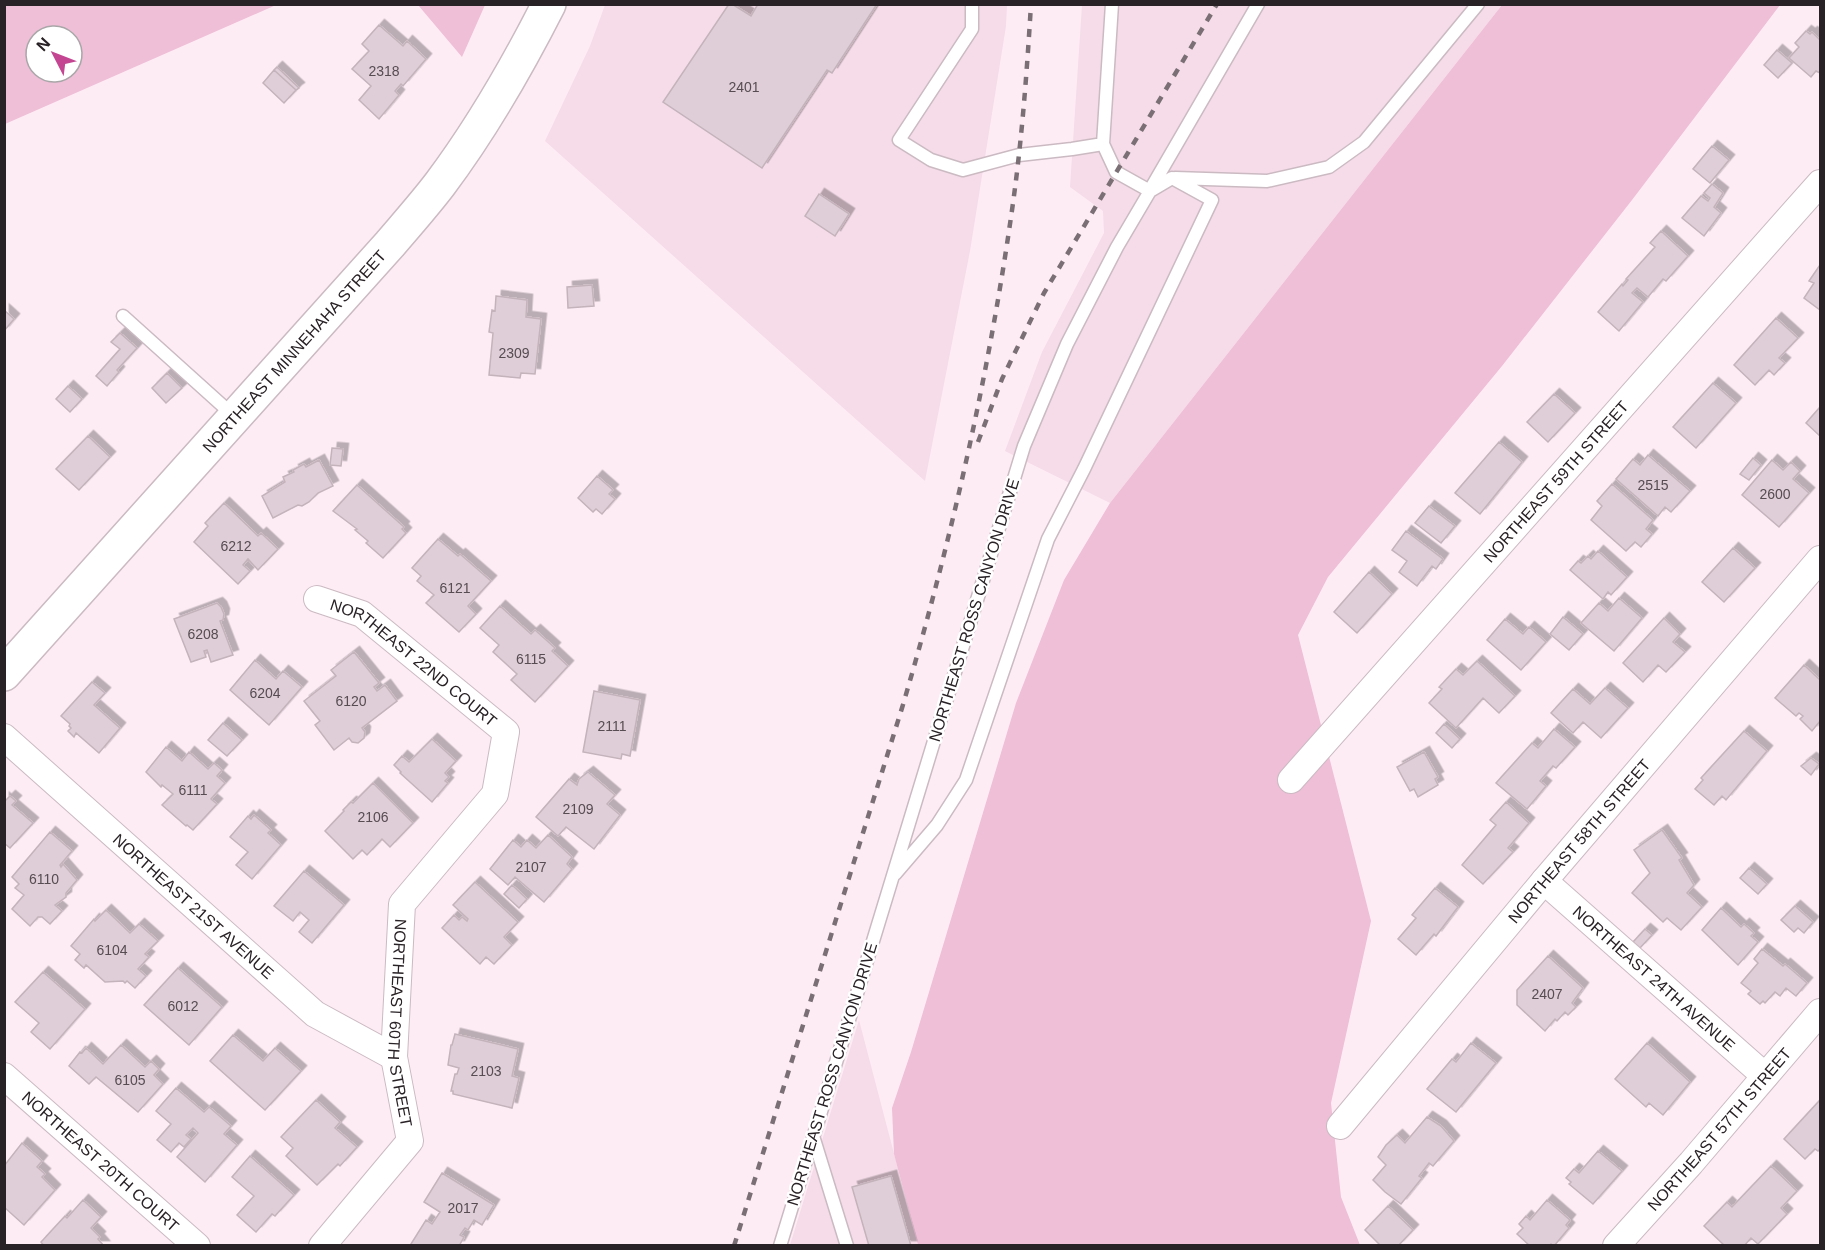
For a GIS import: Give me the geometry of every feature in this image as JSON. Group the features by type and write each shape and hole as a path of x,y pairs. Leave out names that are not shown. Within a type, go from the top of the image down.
{"main road":[{"name":"NORTHEAST MINNEHAHA STREET","path":"6,670 390,244 440,185 518,64 549,4"}],"street":[{"name":"NORTHEAST 59TH STREET","path":"1291,780 1821,183"},
{"name":"NORTHEAST 58TH STREET","path":"1340,1126 1544,881 1818,566"},
{"name":"NORTHEAST 22ND COURT","path":"317,599 362,614 506,732"},
{"name":"NORTHEAST 60TH STREET","path":"322,1245 410,1141 394,1057 402,904 495,794 506,732"},
{"name":"NORTHEAST 21ST AVENUE","path":"4,736 315,1014 394,1057"},
{"name":"NORTHEAST 24TH AVENUE","path":"1544,881 1765,1076"},
{"name":"NORTHEAST 57TH STREET","path":"1616,1245 1691,1163 1821,1012"},
{"name":"NORTHEAST 20TH COURT","path":"4,1076 197,1245"}],"lane":[{"path":"972,4 972,29 899,140 931,160 963,170 1019,155 1103,144"},
{"path":"1112,4 1103,144 1116,172 1150,191 1172,178 1267,181 1329,167 1364,142 1478,4"},
{"name":"NORTHEAST ROSS CANYON DRIVE","path":"780,1245 1024,446 1067,344 1117,247 1258,4"},
{"path":"892,878 937,825 966,780 1048,539 1084,470 1212,200 1172,178"},
{"path":"123,316 235,417"},
{"path":"813,1136 847,1245"}],"shaded area":[{"path":"5,4 276,5 5,124"},
{"path":"418,5 485,5 462,57"},
{"path":"605,5 1007,5 1006,26 970,251 925,481 545,141 590,46"},
{"path":"1082,5 1502,5 1110,503 1005,451 1042,352 1104,233 1103,211 1070,187"},
{"path":"1502,5 1780,5 1502,366 1328,577 1298,635 1371,921 1331,1103 1341,1197 1360,1245 918,1245 894,1154 892,1108 1016,703 1064,580 1110,503"},
{"path":"859,1020 918,1245 790,1245"}],"building":[{"path":"729,4 751,16 758,4 877,4 832,73 827,70 762,168 663,102"},
{"path":"379,25 403,46 407,41 426,59 403,86 401,84 395,91 399,95 379,119 359,100 371,86 352,69 369,51 362,44"},
{"path":"1806,31 1810,34 1812,32 1820,40 1820,73 1816,71 1811,77 1789,58 1799,47 1795,43"},
{"path":"1777,50 1792,63 1778,78 1764,65"},
{"path":"277,67 299,88 296,90 274,70"},
{"path":"274,70 296,90 284,103 263,83"},
{"path":"1712,146 1729,160 1710,183 1693,169"},
{"path":"1712,184 1723,193 1714,207 1721,213 1704,236 1682,218 1701,196 1708,201 1710,198 1704,193"},
{"path":"819,194 849,214 835,236 805,216"},
{"path":"1661,231 1688,256 1666,281 1663,279 1648,297 1637,288 1632,293 1643,302 1619,331 1598,312 1655,247 1650,243"},
{"path":"1820,265 1820,310 1804,298 1814,283 1809,281"},
{"path":"592,285 594,306 568,308 567,287"},
{"path":"496,296 527,300 526,317 541,319 535,374 521,373 520,378 489,375 493,333 489,332 492,310 495,311"},
{"path":"4,310 14,319 4,331"},
{"path":"1776,318 1798,338 1779,358 1785,363 1774,375 1769,370 1755,385 1734,365"},
{"path":"120,333 137,348 117,370 119,372 107,386 96,376 120,349 111,342"},
{"path":"167,373 182,388 166,403 152,388"},
{"path":"1713,383 1736,403 1696,448 1673,427"},
{"path":"68,386 82,399 70,412 56,399"},
{"path":"1554,394 1575,413 1548,442 1527,422"},
{"path":"1820,407 1820,436 1806,423"},
{"path":"88,436 110,457 79,490 56,469"},
{"path":"1499,442 1522,462 1480,514 1455,493"},
{"path":"332,448 343,449 341,466 330,465"},
{"path":"1648,455 1690,491 1671,512 1665,507 1658,516 1616,479 1633,459 1640,465"},
{"path":"1753,458 1761,465 1749,480 1740,474"},
{"path":"319,460 333,486 318,493 302,506 298,505 273,518 262,496 285,482 283,477 294,472 293,470 304,464 306,467"},
{"path":"1772,460 1783,470 1791,462 1800,471 1793,479 1809,493 1779,527 1742,495"},
{"path":"597,476 613,490 609,494 615,499 602,514 596,509 593,512 578,498"},
{"path":"1612,484 1653,520 1646,529 1652,534 1641,547 1635,542 1626,551 1591,520 1602,506 1597,501"},
{"path":"357,485 404,527 402,529 406,533 383,558 366,543 368,541 355,530 357,529 333,511"},
{"path":"224,503 258,536 261,533 278,549 258,570 248,559 243,565 250,571 238,584 194,542 208,526 205,523"},
{"path":"1429,506 1455,526 1441,543 1415,523"},
{"path":"1406,531 1443,559 1436,569 1432,566 1417,586 1399,572 1407,561 1392,550"},
{"path":"438,539 458,556 460,554 491,581 468,606 476,614 459,632 426,603 434,595 417,581 421,576 412,568"},
{"path":"1733,548 1755,568 1724,602 1702,582"},
{"path":"1598,551 1627,577 1611,595 1608,592 1603,599 1570,570 1578,561 1581,563 1588,556 1591,559"},
{"path":"1369,572 1392,594 1357,633 1334,612"},
{"path":"1619,598 1642,618 1614,651 1581,623 1599,603 1608,611"},
{"path":"217,603 224,614 223,620 220,621 233,655 211,662 207,650 204,651 206,657 191,662 174,619"},
{"path":"500,606 531,634 535,630 555,648 552,651 568,666 535,702 511,680 517,674 493,652 499,645 480,628"},
{"path":"1563,617 1583,634 1569,650 1550,634"},
{"path":"1664,618 1680,634 1673,642 1685,652 1666,672 1658,665 1643,682 1623,663"},
{"path":"1505,619 1523,634 1529,627 1546,642 1521,670 1487,640"},
{"path":"354,652 379,683 374,687 377,691 385,685 397,701 362,728 365,732 364,738 358,743 352,742 349,738 334,750 315,725 320,721 304,701 336,676 331,670"},
{"path":"255,660 276,679 283,671 302,687 269,725 230,690"},
{"path":"1477,661 1515,696 1499,713 1483,698 1456,728 1429,703 1442,689 1439,687 1456,669 1463,675"},
{"path":"1804,665 1820,680 1820,721 1812,731 1800,719 1803,716 1799,713 1796,716 1775,698"},
{"path":"92,682 105,693 94,705 120,728 99,753 76,733 74,737 68,731 71,728 70,724 61,716"},
{"path":"1605,688 1628,708 1601,738 1583,722 1573,733 1551,713 1573,689 1590,704"},
{"path":"594,691 640,700 630,756 622,754 621,759 583,752"},
{"path":"223,723 242,740 227,756 208,740"},
{"path":"1444,724 1460,739 1452,748 1436,733"},
{"path":"1554,729 1575,747 1556,768 1553,766 1540,781 1546,786 1527,809 1496,783 1532,743 1538,748"},
{"path":"1744,731 1767,751 1726,800 1722,796 1714,805 1695,789 1703,780 1701,778"},
{"path":"432,739 456,761 445,773 449,777 445,781 448,783 432,802 394,765 402,756 409,762"},
{"path":"166,747 182,761 189,752 208,769 214,763 222,770 217,776 225,783 211,799 217,804 193,830 162,805 173,794 162,785 161,787 146,772"},
{"path":"1424,752 1438,777 1435,779 1438,785 1418,797 1414,789 1410,791 1397,767"},
{"path":"1811,758 1819,764 1811,775 1801,766"},
{"path":"588,772 615,795 607,804 620,815 594,849 566,827 558,836 536,817 569,779 577,785 579,779"},
{"path":"373,783 413,823 390,847 382,839 367,855 362,850 353,859 325,831 351,802 353,803"},
{"path":"10,796 16,801 12,805 33,823 10,848 4,843 4,798 6,800"},
{"path":"1506,802 1529,823 1508,848 1513,852 1483,884 1462,865 1496,825 1490,820"},
{"path":"254,815 271,830 268,833 281,845 252,879 236,865 248,852 230,837 248,816 251,819"},
{"path":"1662,830 1682,858 1679,860 1694,885 1687,893 1702,907 1681,930 1667,918 1663,922 1632,893 1650,873 1634,850"},
{"path":"50,832 72,851 60,865 61,867 63,864 77,880 66,893 66,897 55,905 62,911 50,924 42,917 38,917 30,926 12,909 24,895 15,888 19,884 12,877"},
{"path":"548,835 572,857 567,864 572,869 544,902 515,877 508,885 490,869 513,840 521,847 527,840 536,848"},
{"path":"1749,868 1767,884 1758,894 1740,878"},
{"path":"304,871 344,905 312,943 299,932 309,920 300,912 293,921 274,906"},
{"path":"475,882 518,922 504,937 512,945 494,964 486,957 480,964 442,928 454,915 459,920 462,917 467,921 468,919 453,905"},
{"path":"512,885 527,899 519,908 504,894"},
{"path":"1435,888 1458,907 1436,936 1434,934 1416,955 1398,939 1416,918 1412,915"},
{"path":"1795,906 1813,922 1804,933 1798,928 1794,932 1781,920"},
{"path":"1721,908 1741,927 1744,924 1754,933 1751,936 1758,942 1738,965 1702,930"},
{"path":"106,910 130,933 139,924 158,941 145,954 149,957 138,969 146,976 135,988 127,981 125,983 123,981 105,982 86,965 84,968 75,960 80,954 71,946 94,919 95,921"},
{"path":"1645,929 1652,935 1640,948 1633,942"},
{"path":"1762,949 1783,966 1785,964 1807,983 1796,996 1786,988 1780,996 1775,992 1765,1003 1763,1001 1760,1004 1748,994 1751,991 1741,983 1758,963 1754,959"},
{"path":"1548,956 1583,988 1572,1003 1576,1007 1568,1015 1565,1012 1557,1021 1555,1019 1545,1031 1517,1005 1517,990"},
{"path":"178,968 222,1007 189,1045 144,1005"},
{"path":"43,972 85,1009 50,1049 31,1032 39,1023 15,1002"},
{"path":"455,1034 518,1049 512,1076 519,1078 512,1108 453,1094 451,1091 455,1074 459,1068 448,1065"},
{"path":"233,1035 263,1061 275,1048 301,1071 265,1110 210,1061"},
{"path":"1471,1043 1496,1063 1456,1112 1427,1089 1452,1059 1456,1062"},
{"path":"1647,1043 1690,1082 1663,1115 1649,1103 1646,1107 1615,1079"},
{"path":"121,1045 145,1067 151,1061 159,1069 154,1075 163,1084 138,1112 96,1077 89,1084 69,1066 86,1048 103,1064"},
{"path":"176,1088 204,1112 209,1107 231,1126 224,1134 237,1145 205,1182 177,1157 198,1133 193,1128 186,1135 191,1139 184,1147 179,1143 171,1152 157,1140 171,1124 156,1111"},
{"path":"316,1100 340,1122 335,1128 357,1147 340,1166 338,1164 317,1185 286,1156 293,1148 281,1137"},
{"path":"1820,1100 1820,1149 1818,1151 1815,1149 1805,1159 1784,1139"},
{"path":"1427,1117 1441,1126 1454,1141 1433,1166 1429,1163 1419,1176 1422,1178 1401,1204 1373,1180 1386,1165 1378,1157 1397,1135 1405,1143"},
{"path":"22,1143 42,1161 37,1167 45,1174 42,1177 55,1190 24,1225 4,1207 4,1166"},
{"path":"1598,1151 1622,1171 1593,1204 1569,1184 1571,1182 1566,1178 1574,1169 1579,1173"},
{"path":"250,1156 294,1195 256,1232 237,1215 254,1196 232,1177"},
{"path":"1771,1166 1797,1191 1781,1208 1787,1214 1758,1244 1751,1238 1744,1246 1725,1246 1704,1226 1727,1202 1732,1207"},
{"path":"442,1173 494,1205 482,1225 474,1220 468,1230 465,1228 460,1235 464,1237 459,1246 413,1246 411,1244 426,1220 432,1224 440,1212 424,1202"},
{"path":"891,1176 911,1246 869,1246 852,1187"},
{"path":"83,1200 101,1217 91,1228 100,1237 98,1239 104,1246 44,1246 41,1242"},
{"path":"1547,1200 1570,1220 1566,1225 1569,1228 1554,1246 1551,1244 1549,1246 1530,1246 1517,1234 1523,1228 1519,1224 1526,1216 1530,1220"},
{"path":"1388,1206 1413,1230 1398,1246 1381,1246 1365,1230"}],"railway":[{"path":"734,1246 902,708 952,521 980,395 1013,203 1031,4"},
{"path":"978,442 1002,379 1044,293 1217,4"}]}
